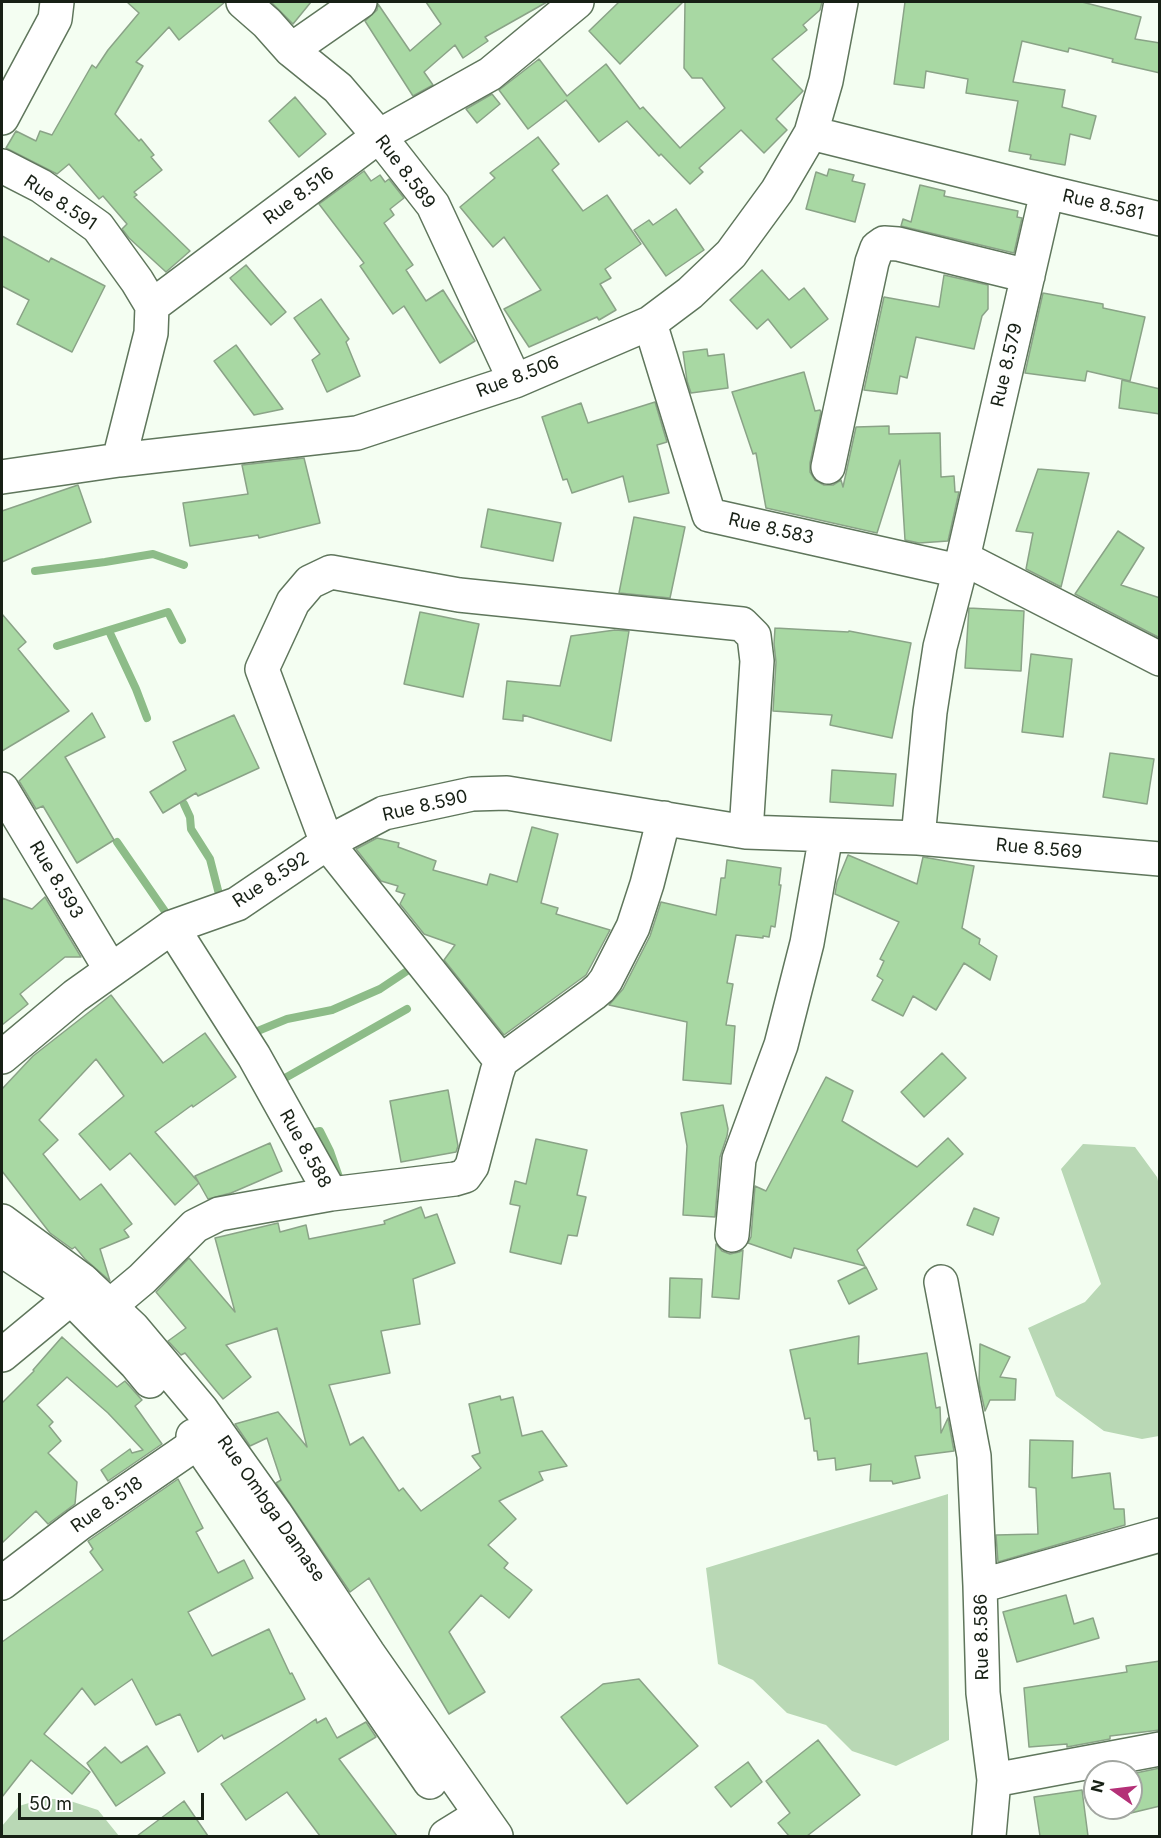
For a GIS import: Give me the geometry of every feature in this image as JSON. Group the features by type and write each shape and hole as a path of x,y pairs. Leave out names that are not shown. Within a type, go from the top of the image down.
{"street":[{"path":"2,118 55,19 57,2"},
{"name":"Rue 8.589","path":"243,2 267,23 291,50 338,88 433,205 515,381"},
{"path":"291,50 360,2"},
{"name":"Rue 8.516","path":"152,306 379,136 490,74 578,2"},
{"name":"Rue 8.506","path":"2,477 119,460 357,434 515,381 650,323 690,293 731,254 777,191 812,132 826,81 841,2"},
{"path":"812,132 1047,192"},
{"name":"Rue 8.591","path":"2,166 41,186 98,227 152,306"},
{"name":"Rue 8.581","path":"1047,192 1160,219"},
{"name":"Rue 8.579","path":"918,838 940,646 1047,192"},
{"path":"828,467 872,262 877,249 884,243 898,244 1028,276"},
{"path":"119,460 151,333 152,306"},
{"name":"Rue 8.583","path":"650,323 708,515 961,564"},
{"path":"961,564 1160,659"},
{"name":"Rue 8.592","path":"2,1057 75,996 172,927 237,904 327,843 262,669 293,602 310,582 331,572 459,596 742,624 754,636 757,661 746,832"},
{"name":"Rue 8.593","path":"2,789 111,970"},
{"name":"Rue 8.590","path":"327,843 384,813 472,794 507,793 746,832 918,838"},
{"path":"331,1194 465,1176 477,1153 501,1061 593,994 606,980 633,927 664,818"},
{"path":"732,1235 739,1159 781,1045 807,943 826,835"},
{"name":"Rue 8.569","path":"918,838 1160,859"},
{"path":"327,843 501,1061"},
{"name":"Rue 8.588","path":"89,1301 142,1279 195,1226 219,1214 331,1194 254,1056 172,927"},
{"name":"Rue Ombga Damase","path":"2,1221 89,1301 136,1364 207,1436 390,1726 470,1830"},
{"name":"Rue Ombga Damase","path":"2,1250 65,1292 89,1301"},
{"path":"941,1282 974,1456 980,1586"},
{"path":"2,1355 89,1301"},
{"name":"Rue 8.518","path":"2,1583 79,1524 207,1436"},
{"name":"Rue 8.586","path":"989,1836 994,1780 983,1693 980,1586 1160,1535"},
{"path":"994,1780 1160,1749"}],"green space":[{"path":"1083,1144 1135,1147 1157,1177 1159,1185 1159,1436 1142,1439 1104,1431 1056,1396 1028,1328 1085,1302 1101,1284 1061,1169"},
{"path":"948,1494 949,1740 896,1766 852,1751 826,1725 787,1713 753,1680 718,1664 706,1568"},
{"path":"42,1799 64,1799 98,1810 119,1836 2,1836 2,1826 19,1806"}],"building":[{"path":"127,2 225,2 179,40 169,27 136,62 143,66 115,114 139,141 141,139 154,155 151,157 162,170 134,192 137,195 134,197 190,251 166,272 129,238 122,229 127,224 103,196 99,199 69,164 57,174 6,148 16,131 36,141 40,131 52,135 92,65 96,68 139,13"},
{"path":"271,2 311,2 293,24"},
{"path":"426,2 547,2 485,37 488,41 463,58 455,45 424,72 433,85 413,96 365,21 377,10 378,4 410,51 441,24"},
{"path":"619,2 683,2 620,64 589,31"},
{"path":"685,2 822,2 820,10 803,25 807,30 772,59 803,91 776,119 787,130 764,153 741,130 699,168 703,172 690,184 661,154 659,156 627,121 599,142 566,100 528,129 499,90 539,59 567,96 606,64 640,109 643,107 680,148 725,108 702,78 692,78 684,68"},
{"path":"905,2 1082,2 1141,17 1135,39 1160,43 1160,73 1112,62 1113,59 1069,48 1068,52 1022,41 1013,82 1065,90 1062,107 1096,116 1090,139 1070,134 1065,165 1030,159 1031,155 1009,151 1018,101 966,93 968,79 926,71 924,88 894,84"},
{"path":"492,94 500,104 477,123 466,109"},
{"path":"295,97 326,134 299,157 269,121"},
{"path":"538,137 559,164 552,170 583,211 607,195 641,244 605,269 611,278 600,284 616,310 599,320 597,317 529,347 504,309 541,290 504,237 493,247 460,207 495,178 490,173"},
{"path":"829,169 854,175 852,181 865,184 855,222 806,209 816,172 827,176"},
{"path":"364,171 371,181 380,175 385,182 389,179 404,198 390,209 394,215 384,223 413,265 406,270 426,301 443,290 475,341 440,363 404,306 393,314 360,266 364,263 319,204"},
{"path":"920,185 945,191 944,196 1018,211 1017,217 1022,218 1014,253 901,226 903,219 911,222"},
{"path":"676,209 704,250 666,276 634,230 649,220 653,225"},
{"path":"2,236 49,262 51,258 105,286 72,352 17,324 29,300 2,286"},
{"path":"246,265 286,312 271,325 230,278"},
{"path":"762,270 789,300 804,288 828,319 791,348 768,319 757,329 730,300"},
{"path":"944,275 988,285 988,309 982,316 974,349 916,337 907,378 900,376 897,394 864,390 884,297 939,307"},
{"path":"1043,293 1103,304 1103,308 1145,317 1130,381 1087,371 1085,381 1025,373"},
{"path":"321,299 349,339 346,342 360,376 327,392 312,360 320,354 294,318"},
{"path":"236,345 283,409 254,415 214,361"},
{"path":"707,349 708,356 724,354 728,388 691,393 683,352"},
{"path":"804,372 815,411 820,410 821,412 810,472 815,480 824,485 833,485 841,480 843,487 856,427 889,426 889,434 940,433 941,477 954,476 955,492 959,492 948,541 919,543 905,540 900,460 877,533 766,508 756,453 753,454 732,392"},
{"path":"1122,380 1160,389 1160,414 1119,408"},
{"path":"655,402 667,442 657,445 669,493 629,502 623,476 572,493 567,479 563,480 542,417 581,403 588,423"},
{"path":"304,458 320,523 259,538 258,535 190,546 183,503 248,494 242,465"},
{"path":"1038,469 1089,473 1061,587 1026,569 1033,533 1016,531"},
{"path":"78,485 91,522 2,562 2,511"},
{"path":"488,509 561,523 553,561 481,547"},
{"path":"634,517 685,527 670,598 619,593"},
{"path":"1118,531 1144,548 1121,585 1160,598 1160,638 1075,594"},
{"path":"969,608 1024,611 1021,671 965,668"},
{"path":"420,612 479,624 463,697 404,684"},
{"path":"2,614 26,642 18,649 69,711 2,751"},
{"path":"775,628 849,631 911,643 892,738 830,725 832,715 773,711 776,662"},
{"path":"615,630 629,631 611,741 523,715 523,721 503,719 507,681 560,686 571,636"},
{"path":"1031,654 1072,659 1063,737 1022,732"},
{"path":"92,713 105,737 65,757 114,840 77,863 43,806 36,809 19,781"},
{"path":"234,715 259,768 198,796 196,793 163,813 150,792 186,770 173,742"},
{"path":"1110,753 1154,759 1147,804 1103,797"},
{"path":"832,770 896,774 893,806 830,802"},
{"path":"532,827 558,834 541,903 558,908 556,914 610,930 586,975 504,1035 444,960 455,945 424,934 400,904 405,894 396,891 398,886 381,881 356,849 377,838 399,843 398,847 436,861 433,870 487,885 490,874 517,882"},
{"path":"848,855 917,884 923,857 974,866 962,928 980,939 979,944 997,956 990,980 964,963 936,1010 913,996 903,1016 872,1000 883,980 877,976 884,961 880,959 899,922 835,894 837,882"},
{"path":"727,860 781,868 775,927 771,926 769,937 736,935 727,983 733,984 726,1025 735,1026 731,1084 683,1080 687,1022 609,1005 623,989 650,936 661,902 716,915 721,878 725,878"},
{"path":"45,897 81,957 65,957 20,994 28,1004 2,1025 2,898 32,909"},
{"path":"111,995 163,1063 205,1033 236,1077 155,1132 199,1183 175,1205 130,1153 110,1170 79,1134 124,1096 96,1059 39,1120 58,1140 43,1154 80,1200 101,1184 132,1224 124,1230 129,1237 100,1249 110,1281 75,1247 72,1249 50,1233 2,1171 2,1089 33,1056"},
{"path":"942,1053 966,1078 924,1117 901,1092"},
{"path":"826,1077 853,1091 842,1121 917,1167 948,1138 963,1154 857,1250 865,1266 794,1248 791,1258 748,1243 751,1237 755,1186 766,1191"},
{"path":"448,1090 458,1146 456,1152 401,1162 390,1101"},
{"path":"723,1105 728,1129 720,1157 715,1217 683,1215 687,1146 681,1113"},
{"path":"536,1139 587,1150 577,1195 586,1197 577,1236 568,1235 561,1264 510,1252 520,1206 510,1204 515,1181 526,1184"},
{"path":"270,1143 282,1171 231,1193 208,1199 195,1176"},
{"path":"421,1207 425,1218 437,1214 455,1263 413,1279 420,1324 381,1331 390,1373 329,1385 350,1445 363,1437 399,1491 403,1488 421,1511 481,1468 472,1456 480,1453 469,1404 500,1396 501,1400 513,1397 522,1436 542,1431 567,1466 539,1472 543,1480 499,1501 516,1519 488,1545 508,1563 504,1568 532,1590 509,1618 481,1595 449,1632 485,1692 449,1714 369,1578 350,1592 276,1483 281,1480 267,1438 250,1446 235,1424 278,1412 307,1447 277,1328 226,1345 251,1377 223,1399 185,1353 181,1355 168,1341 186,1328 156,1292 189,1258 235,1312 215,1238 278,1223 280,1232 306,1225 309,1239 385,1224 384,1221"},
{"path":"974,1208 999,1218 993,1235 967,1225"},
{"path":"716,1244 722,1251 730,1254 743,1250 739,1299 712,1297"},
{"path":"866,1267 877,1289 849,1304 838,1281"},
{"path":"670,1278 702,1279 700,1318 669,1317"},
{"path":"859,1336 858,1364 927,1353 936,1408 940,1407 941,1433 948,1418 954,1451 915,1456 920,1478 893,1484 892,1481 870,1481 871,1464 836,1470 835,1458 818,1460 817,1451 814,1451 810,1418 805,1419 790,1350"},
{"path":"62,1337 117,1387 125,1381 142,1400 135,1406 162,1444 108,1481 101,1470 130,1449 132,1453 143,1450 108,1413 67,1377 37,1405 53,1422 49,1426 61,1441 48,1453 77,1482 75,1504 48,1524 36,1511 2,1543 2,1403 34,1371"},
{"path":"980,1344 1010,1357 1000,1377 1016,1379 1015,1400 990,1400 985,1411 979,1384"},
{"path":"1030,1440 1073,1441 1072,1478 1110,1473 1114,1509 1124,1509 1125,1525 998,1562 996,1535 1038,1534 1036,1488 1029,1487"},
{"path":"178,1479 203,1528 196,1532 218,1573 244,1560 253,1578 188,1612 212,1656 269,1629 290,1674 292,1673 305,1699 224,1739 222,1735 198,1752 180,1714 156,1725 132,1679 95,1705 82,1688 44,1734 90,1772 72,1794 31,1760 2,1797 2,1642 103,1570 90,1552 93,1549 88,1541"},
{"path":"1066,1595 1074,1624 1093,1618 1099,1638 1017,1662 1003,1612"},
{"path":"1160,1661 1160,1730 1110,1736 1110,1739 1067,1747 1067,1744 1029,1747 1024,1688 1127,1672 1126,1666"},
{"path":"639,1679 698,1746 627,1804 561,1717 603,1684"},
{"path":"326,1718 337,1738 366,1722 376,1737 339,1759 397,1836 320,1836 287,1792 246,1820 221,1784 316,1719 317,1723"},
{"path":"818,1740 860,1795 807,1836 789,1836 778,1823 790,1813 766,1781"},
{"path":"147,1746 165,1773 116,1806 87,1763 105,1747 121,1763"},
{"path":"748,1762 762,1782 731,1807 715,1787"},
{"path":"1160,1768 1160,1806 1143,1810 1143,1772"},
{"path":"1082,1790 1083,1820 1086,1820 1088,1836 1040,1836 1034,1797"},
{"path":"184,1801 208,1836 137,1836"}],"waterway":[{"path":"35,571 153,554 184,565"},
{"path":"57,646 168,612 182,640"},
{"path":"109,631 147,718"},
{"path":"184,804 190,817 191,829 210,859 221,902"},
{"path":"117,842 171,920"},
{"path":"248,1035 287,1019 332,1010 380,989 407,971"},
{"path":"278,1082 407,1009"},
{"path":"307,1134 320,1131 339,1177"}]}
